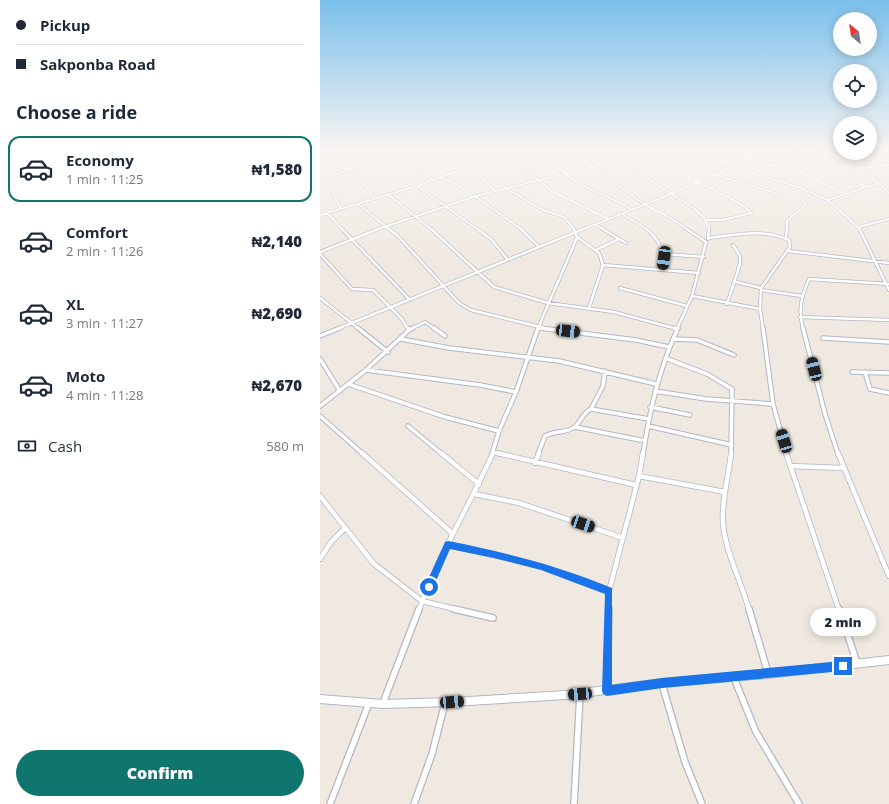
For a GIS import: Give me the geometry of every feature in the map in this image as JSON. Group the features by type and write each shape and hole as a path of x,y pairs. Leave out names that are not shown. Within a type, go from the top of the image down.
{"main road":[{"path":"320,699 383,704 445,703 580,694 662,683 768,674 889,660"}],"street":[{"path":"324,187 332,191 341,209"},
{"path":"366,187 374,199"},
{"path":"320,216 415,187"},
{"path":"418,187 491,239 508,260"},
{"path":"460,187 471,197"},
{"path":"491,187 494,190"},
{"path":"383,704 422,601 452,533 474,494 493,452 499,431 516,392 527,357 548,303 565,269 577,237 576,232 564,217 543,210 504,187 385,226 320,253 352,289 358,291 365,288 372,289 391,308 409,330"},
{"path":"545,187 608,219"},
{"path":"584,187 613,199 632,210"},
{"path":"621,187 645,205 667,216 706,242"},
{"path":"607,691 609,591 639,476 650,406 669,347 686,306 692,296 710,232 706,220 694,208 659,187"},
{"path":"320,336 645,205 687,187"},
{"path":"706,187 739,203 752,213 723,220 706,220"},
{"path":"753,187 778,194"},
{"path":"797,187 828,200 859,227 888,284 889,290"},
{"path":"830,187 845,194"},
{"path":"828,200 866,187"},
{"path":"389,195 444,240 476,272 494,287 548,303 629,315 677,329"},
{"path":"475,196 516,224 539,247"},
{"path":"358,204 398,236 442,286 459,303 471,310 539,328 636,340 669,347"},
{"path":"806,204 787,221 786,238 790,244 788,251 761,289 760,309 773,404 790,466 858,664"},
{"path":"327,213 410,300"},
{"path":"622,214 653,234 660,242 664,254 662,269"},
{"path":"859,227 889,219"},
{"path":"596,224 626,243"},
{"path":"708,238 761,234 786,238"},
{"path":"577,237 596,250 602,258 603,265 589,308"},
{"path":"596,250 619,239"},
{"path":"727,304 736,282 740,261 733,245"},
{"path":"788,251 889,263"},
{"path":"664,254 704,257"},
{"path":"603,265 699,273"},
{"path":"888,284 808,279 802,296 800,317 825,414 842,468 889,576"},
{"path":"736,282 761,289 802,296"},
{"path":"620,288 686,306"},
{"path":"692,296 727,304 760,309"},
{"path":"320,298 341,312 352,324 388,352"},
{"path":"800,317 889,320"},
{"path":"320,406 388,352 409,330 425,322 446,336"},
{"path":"823,338 889,342"},
{"path":"401,339 448,348 559,361 656,384"},
{"path":"673,339 697,340 734,355"},
{"path":"665,358 708,374 732,389 732,445 728,481 725,492 723,524 729,551 744,588 768,674"},
{"path":"320,359 340,391"},
{"path":"366,370 480,385 516,392"},
{"path":"591,409 603,386 604,371"},
{"path":"852,372 889,373"},
{"path":"865,372 871,391 889,393"},
{"path":"348,384 445,417 499,431"},
{"path":"655,390 731,402 773,404"},
{"path":"650,406 690,415"},
{"path":"535,463 545,436 553,432 564,432 575,427 585,411 591,409 649,419"},
{"path":"320,416 452,533"},
{"path":"408,426 479,484"},
{"path":"648,426 732,445"},
{"path":"575,427 645,441"},
{"path":"493,452 535,463 636,485"},
{"path":"790,466 842,468"},
{"path":"639,476 725,492"},
{"path":"474,494 519,503 623,538"},
{"path":"320,496 374,564 422,601 493,618"},
{"path":"320,559 331,542 345,528"},
{"path":"448,545 494,554 541,566 609,591"},
{"path":"733,677 756,732 800,804"},
{"path":"662,683 685,762 702,804"},
{"path":"574,804 580,694"},
{"path":"330,804 369,703"},
{"path":"414,804 432,754 445,703"}],"route":[{"path":"429,587 448,545 494,554 541,566 609,591 607,691 662,683 843,666"}]}
